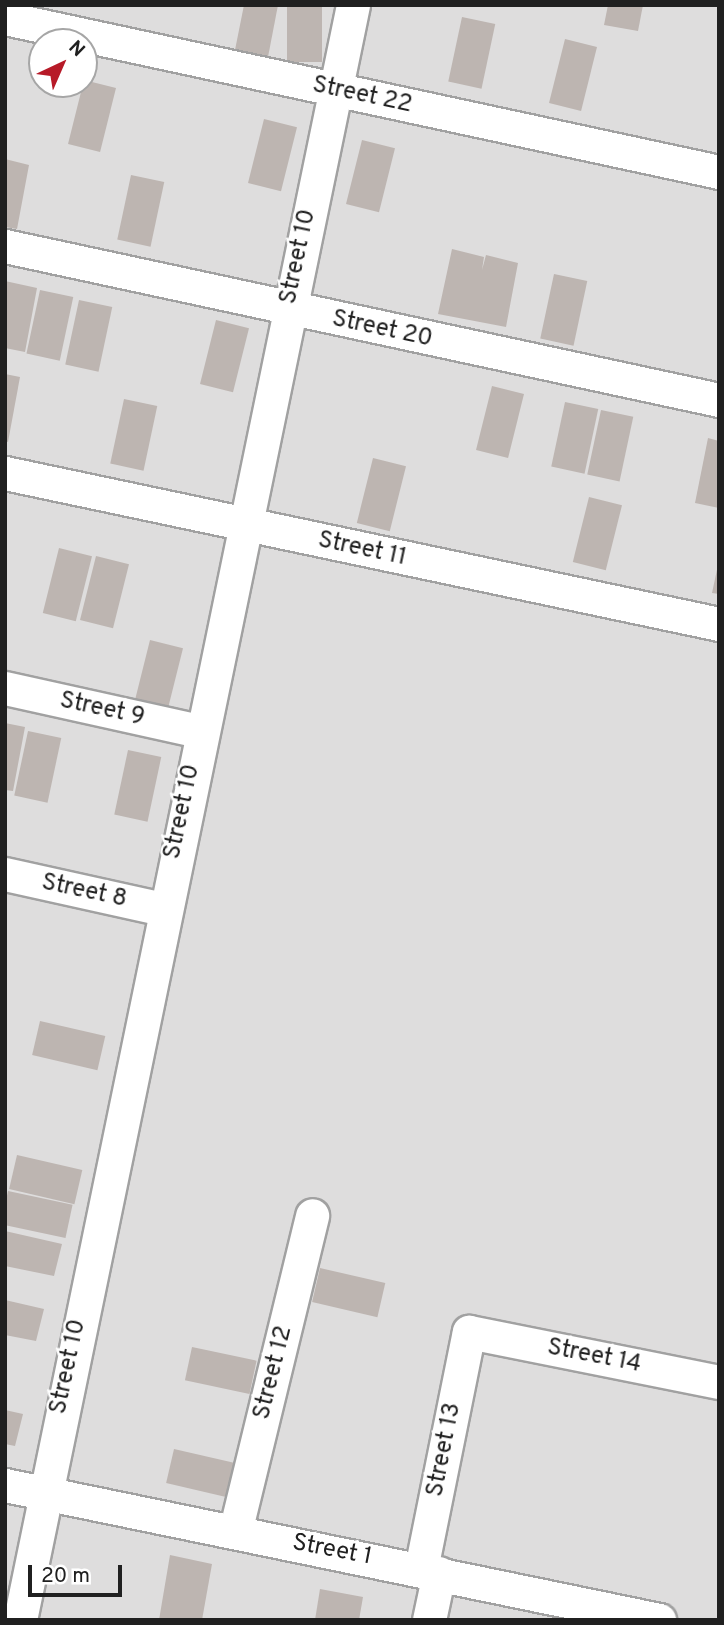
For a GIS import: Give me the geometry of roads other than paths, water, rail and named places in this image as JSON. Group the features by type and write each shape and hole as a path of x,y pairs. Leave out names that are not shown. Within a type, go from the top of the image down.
{"street":[{"name":"Street 10","path":"19,1620 163,909 353,5"},
{"name":"Street 22","path":"5,18 719,172"},
{"name":"Street 20","path":"5,246 287,310 719,400"},
{"name":"Street 11","path":"5,473 244,526 719,624"},
{"name":"Street 9","path":"5,688 200,731"},
{"name":"Street 8","path":"5,874 163,909"},
{"name":"Street 12","path":"235,1532 312,1215"},
{"name":"Street 14","path":"469,1332 719,1382"},
{"name":"Street 13","path":"429,1620 430,1571 469,1332"},
{"name":"Street 1","path":"5,1485 659,1620"}]}
